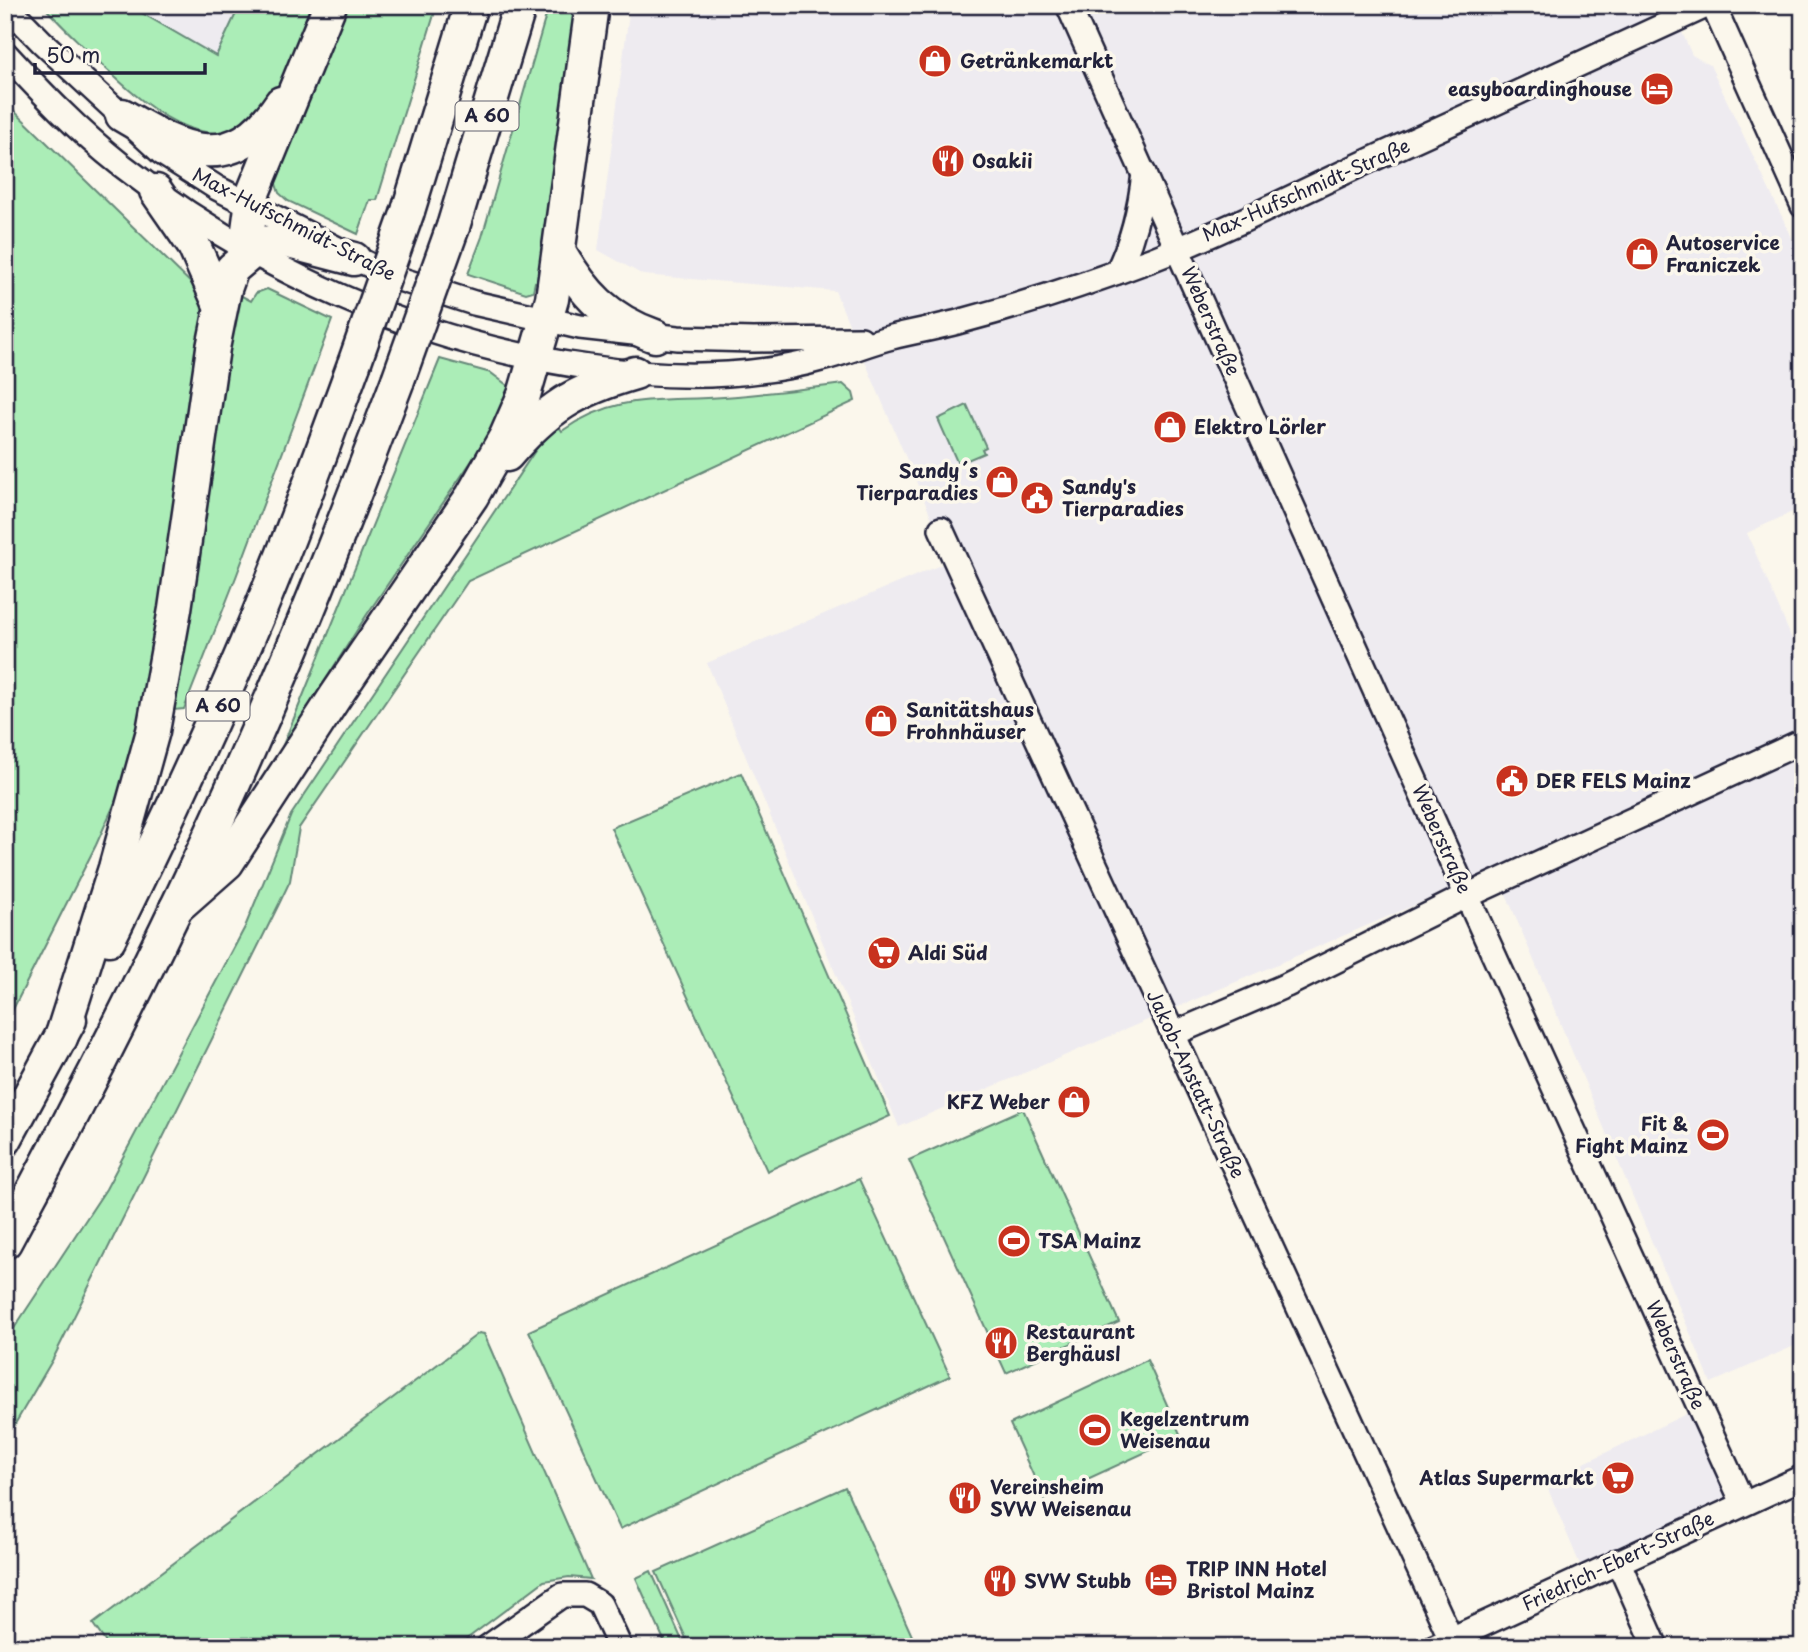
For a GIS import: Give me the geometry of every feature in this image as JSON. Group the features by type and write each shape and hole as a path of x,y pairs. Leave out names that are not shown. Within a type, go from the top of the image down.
{"highway":[{"path":"251,253 248,230 257,181 330,5"},
{"name":"A 60","path":"5,1140 61,1038 152,852 246,646 299,515 408,211 471,5"},
{"name":"A 60","path":"5,1242 63,1136 176,908 282,673 340,533 453,227 520,5"},
{"path":"176,908 227,863 335,697 472,496 506,436 524,395 547,321 592,5"},
{"path":"122,114 175,145 197,150 221,149 245,140 261,128 301,73"},
{"path":"156,191 194,246 220,305"},
{"path":"61,1038 115,868 153,731 175,609 220,305 233,269 269,242 280,241 354,259"},
{"path":"559,251 586,291 604,310 635,329 655,336"},
{"path":"472,496 528,431 552,409 578,394 635,373"}],"street":[{"name":"Max-Hufschmidt-Straße","path":"6,5 42,43 162,153 217,188 393,277 430,290 547,321 655,336 752,340 889,337"},
{"name":"Weberstraße","path":"1068,5 1467,896 1743,1503"},
{"name":"Max-Hufschmidt-Straße","path":"5,53 82,131 156,191 251,253 322,289 446,337 536,359 635,373 710,375 762,371 819,360 889,337 972,318 1117,272 1178,248 1710,5"},
{"path":"1710,5 1803,206"},
{"path":"1117,272 1136,225 1144,173"},
{"name":"Jakob-Anstatt-Straße","path":"941,529 1173,1034 1443,1643"},
{"path":"1173,1034 1287,985 1467,896 1803,741"},
{"name":"Friedrich-Ebert-Straße","path":"1443,1643 1803,1477"},
{"path":"1618,1561 1656,1647"},
{"path":"488,1647 562,1595 585,1595 600,1604 620,1647"}],"shaded area":[{"path":"130,5 239,5 216,56"},
{"path":"630,5 1670,5 1692,55 1710,65 1803,261 1803,507 1747,533 1803,665 1803,1342 1711,1383 1496,870 899,1127 707,663 950,561 835,291 643,275 598,250"},
{"path":"1688,1413 1729,1499 1581,1567 1545,1482"}],"green space":[{"path":"43,5 128,5 216,56 240,5 316,5 289,71 267,106 245,125 222,133 198,131 175,122 152,108 110,72"},
{"path":"345,5 437,5 377,200 370,200 358,234 288,201 279,193 274,178"},
{"path":"549,5 582,5 545,284 535,282 533,291 526,293 468,274 482,237"},
{"path":"5,102 201,293 203,327 147,710 127,776 96,845 5,1025"},
{"path":"267,289 332,320 184,709 174,710 230,322 240,295 251,301 256,293"},
{"path":"440,359 491,373 515,391 505,412 366,616 281,750"},
{"path":"843,384 853,393 855,401 468,581 299,828 290,881 279,904 53,1359 5,1441 5,1342 106,1189 245,927 291,815 555,421 562,431 582,419 621,404 739,396"},
{"path":"967,405 986,447 982,449 984,453 958,464 938,419"},
{"path":"741,773 890,1116 767,1171 611,828"},
{"name":"TSA Mainz","path":"1023,1109 1119,1322 1006,1373 909,1160"},
{"path":"859,1179 950,1376 620,1529 529,1331"},
{"path":"479,1333 484,1334 591,1579 569,1577 544,1581 456,1647 109,1647 93,1624"},
{"name":"Kegelzentrum Weisenau","path":"1147,1360 1181,1436 1044,1499 1010,1424"},
{"path":"845,1487 917,1647 690,1647 656,1572"},
{"path":"651,1571 685,1647 667,1647 636,1578"}],"place":[{"name":"Getränkemarkt","path":"935,61"},
{"name":"easyboardinghouse","path":"1657,89"},
{"name":"Osakii","path":"948,161"},
{"name":"Autoservice Franiczek","path":"1642,254"},
{"name":"Elektro Lörler","path":"1170,427"},
{"name":"Sandy´s Tierparadies","path":"1002,482"},
{"name":"Sandy's Tierparadies","path":"1037,498"},
{"name":"Sanitätshaus Frohnhäuser","path":"881,721"},
{"name":"DER FELS Mainz","path":"1512,781"},
{"name":"Aldi Süd","path":"884,953"},
{"name":"KFZ Weber","path":"1074,1102"},
{"name":"Fit & Fight Mainz","path":"1713,1135"},
{"name":"TSA Mainz","path":"1014,1241"},
{"name":"Restaurant Berghäusl","path":"1001,1343"},
{"name":"Kegelzentrum Weisenau","path":"1095,1430"},
{"name":"Atlas Supermarkt","path":"1618,1478"},
{"name":"Vereinsheim SVW Weisenau","path":"965,1498"},
{"name":"TRIP INN Hotel Bristol Mainz","path":"1161,1580"},
{"name":"SVW Stubb","path":"1000,1581"}]}
